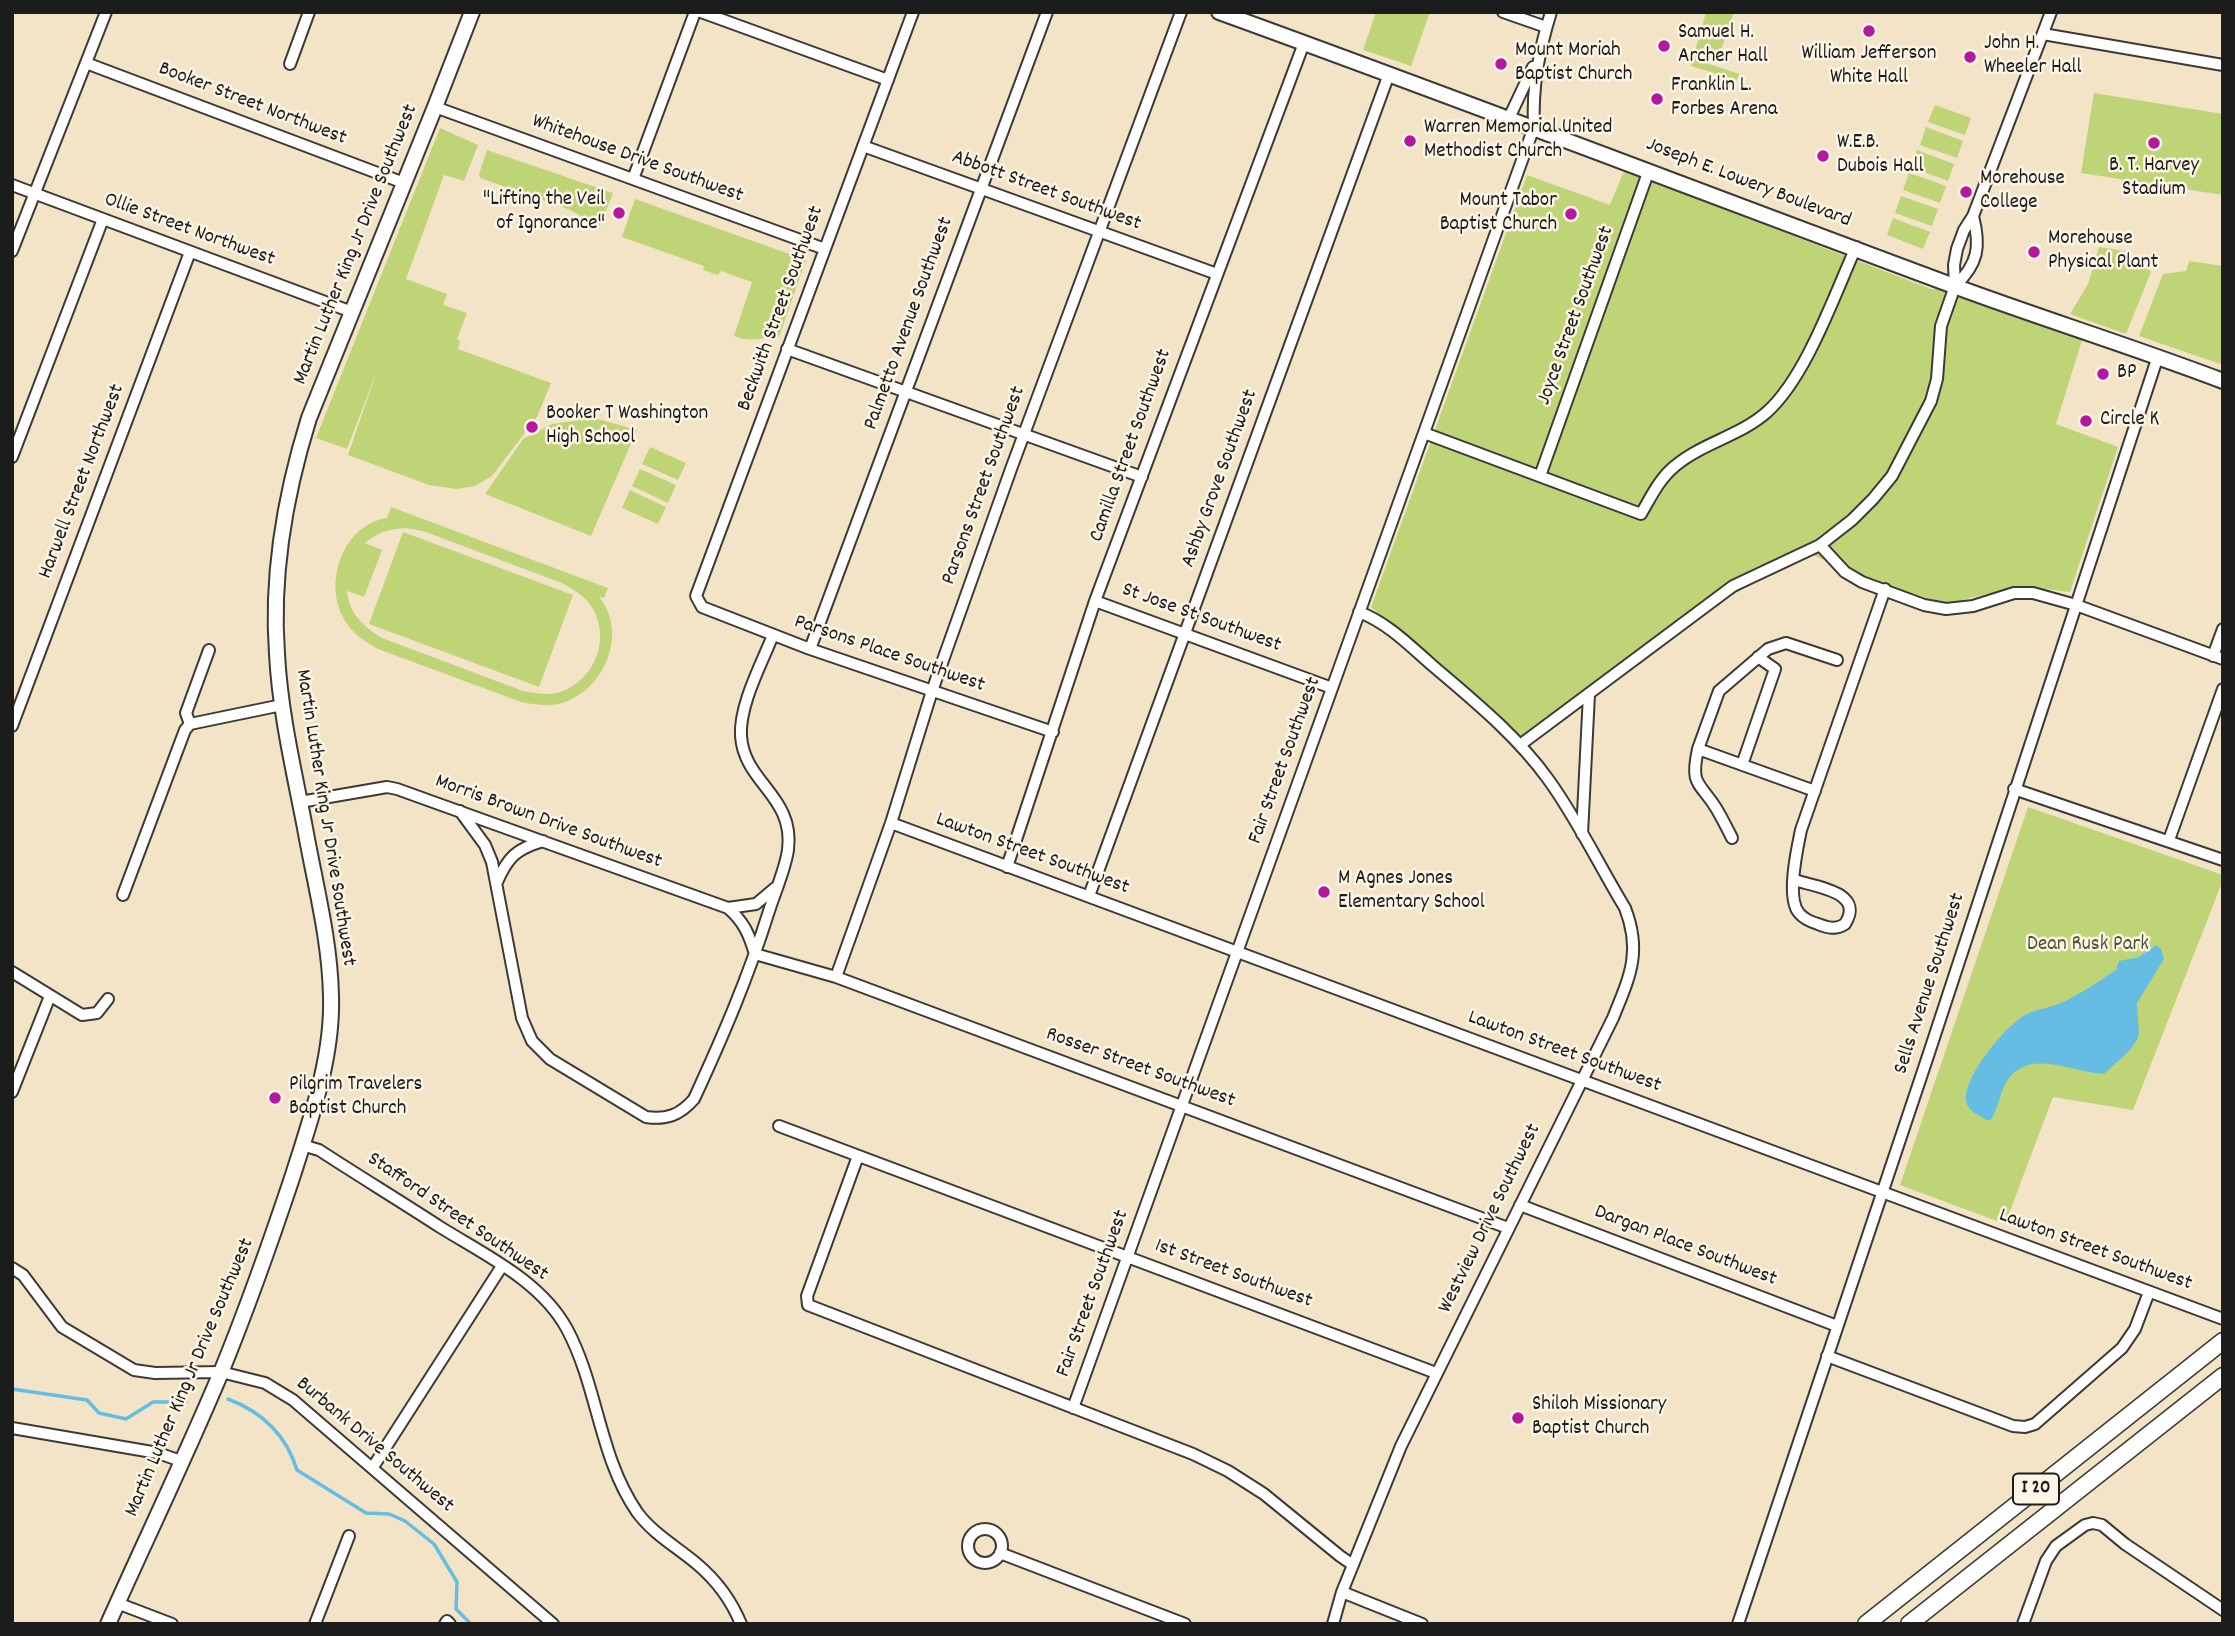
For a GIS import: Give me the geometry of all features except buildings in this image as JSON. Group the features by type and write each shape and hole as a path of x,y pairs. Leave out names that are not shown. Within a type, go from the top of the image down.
{"highway":[{"name":"I 20","path":"1866,1624 2223,1341"},
{"name":"I 20","path":"1909,1624 2223,1376"}],"main road":[{"name":"Martin Luther King Jr Drive Southwest","path":"108,1624 221,1372 266,1256 302,1145 325,1060 331,997 327,949 282,705 276,654 275,601 279,550 285,508 309,418 472,12"},
{"name":"Joseph E. Lowery Boulevard","path":"1219,12 1244,17 1304,43 1955,286 2223,381"}],"street":[{"path":"12,251 106,12"},
{"path":"290,64 309,12"},
{"path":"633,179 695,12"},
{"path":"701,12 888,80"},
{"name":"Beckwith Street Southwest","path":"713,612 702,607 696,596 913,12"},
{"name":"Palmetto Avenue Southwest","path":"810,649 1047,12"},
{"name":"Parsons Street Southwest","path":"836,977 891,822 932,691 1024,434 1181,12"},
{"path":"1503,12 1546,27"},
{"path":"1534,127 1532,97 1538,55 1551,12"},
{"path":"1520,746 1733,586 1820,545 1852,520 1892,476 1931,401 1937,379 1941,326 1955,286 1954,265 1958,249 2051,12"},
{"path":"2043,34 2223,65"},
{"name":"Camilla Street Southwest","path":"1007,867 1095,601 1304,43"},
{"path":"1509,118 1538,55"},
{"name":"Booker Street Northwest","path":"86,62 404,183"},
{"name":"Ashby Grove Southwest","path":"1089,897 1388,74"},
{"name":"Whitehouse Drive Southwest","path":"435,107 825,249"},
{"name":"Fair Street Southwest","path":"1073,1408 1534,127"},
{"name":"Abbott Street Southwest","path":"863,146 1217,274"},
{"name":"Joyce Street Southwest","path":"1540,476 1649,170"},
{"name":"Ollie Street Northwest","path":"12,185 352,312"},
{"path":"1955,286 1971,271 1976,257 1978,235 1973,216"},
{"path":"12,457 103,219"},
{"path":"1424,433 1641,514 1657,486 1674,467 1749,426 1784,394 1803,364 1856,247"},
{"name":"Harwell Street Northwest","path":"12,726 190,252"},
{"path":"788,349 1142,477"},
{"name":"Sells Avenue Southwest","path":"1738,1624 1934,1040 2158,356"},
{"path":"1820,545 1845,572 1862,582 1924,605 1946,609 1973,606 2014,593 2041,594 2218,657 2223,629"},
{"path":"1794,880 1847,900 1851,906 1845,924 1833,928 1808,920 1799,914 1793,900 1794,880 1801,830 1885,589"},
{"name":"St Jose St Southwest","path":"1095,601 1332,688"},
{"name":"Parsons Place Southwest","path":"713,612 810,649 1053,732"},
{"name":"Westview Drive Southwest","path":"1333,1624 1342,1592 1401,1446 1582,1080 1629,979 1634,960 1632,925 1625,908 1547,778 1482,708 1385,625 1359,612"},
{"path":"460,811 485,845 497,882 522,1018 532,1041 550,1059 646,1117 660,1119 684,1111 694,1099 734,1013 788,850 787,823 778,802 748,763 740,733 744,709 774,635"},
{"path":"1732,838 1715,806 1696,784 1694,767 1719,691 1768,649 1786,643 1837,660"},
{"path":"190,724 186,713 209,650"},
{"path":"1742,765 1775,670 1758,657"},
{"path":"2169,840 2223,689"},
{"path":"1582,834 1589,694"},
{"path":"122,895 185,730 190,724 282,705"},
{"path":"1698,749 1815,791"},
{"name":"Morris Brown Drive Southwest","path":"300,802 387,787 728,908"},
{"path":"2014,789 2223,860"},
{"name":"Lawton Street Southwest","path":"891,822 2223,1320"},
{"path":"497,882 504,866 514,854 525,846 543,841"},
{"path":"728,908 756,904 777,886"},
{"path":"728,908 740,918 747,929 755,954"},
{"name":"Rosser Street Southwest","path":"755,954 836,977 1508,1228"},
{"path":"12,972 82,1015 97,1013 108,999"},
{"path":"12,1092 50,996"},
{"name":"1st Street Southwest","path":"779,1126 1436,1373"},
{"name":"Stafford Street Southwest","path":"302,1145 319,1150 502,1266 538,1293 566,1328 582,1363 611,1460 638,1514 651,1528 699,1566 726,1596 741,1624"},
{"path":"858,1156 807,1296 808,1305 1193,1454 1228,1471 1264,1494 1353,1565"},
{"name":"Dargan Place Southwest","path":"1520,1205 1837,1326"},
{"path":"373,1467 502,1266"},
{"name":"Burbank Drive Southwest","path":"12,1268 23,1275 62,1327 134,1370 155,1373 221,1372 265,1384 293,1400 553,1624"},
{"path":"1827,1356 2013,1426 2025,1427 2035,1423 2122,1348 2135,1329 2149,1292"},
{"path":"12,1428 158,1453 181,1461"},
{"path":"2023,1624 2046,1561 2056,1546 2085,1525 2094,1523 2102,1525 2152,1563 2223,1610"},
{"path":"315,1624 349,1536"},
{"path":"1000,1553 1185,1624"},
{"path":"1342,1592 1422,1624"},
{"path":"117,1603 172,1624"}],"green space":[{"path":"1376,12 1430,12 1411,66 1363,50"},
{"path":"1706,12 1734,12 1720,53 1705,49 1700,61 1739,74 1737,80 1691,66"},
{"name":"B. T. Harvey Stadium","path":"2094,93 2223,114 2223,195 2081,173"},
{"path":"1935,105 1971,118 1965,135 1928,122"},
{"path":"1926,127 1963,141 1957,158 1920,145"},
{"path":"440,128 478,145 464,181 444,175 406,279 447,294 443,305 467,313 457,339 460,341 458,349 551,383 537,417 492,476 475,486 457,489 429,485 348,455 378,368 347,449 316,438"},
{"path":"487,150 613,193 600,226 568,209 480,178"},
{"path":"1917,150 1954,164 1948,181 1911,167"},
{"path":"1624,171 1931,289 1972,289 2083,337 2056,424 2118,447 2070,592 2018,586 1946,604 1879,583 1810,554 1713,606 1528,746 1371,607 1527,175 1610,205"},
{"path":"1909,173 1946,186 1940,203 1903,190"},
{"path":"1901,196 1938,209 1932,226 1895,213"},
{"path":"635,199 806,260 779,337 751,339 734,336 752,282 721,271 718,275 703,270 704,266 622,237"},
{"path":"1893,218 1930,232 1923,249 1887,235"},
{"path":"2099,247 2131,252 2131,262 2148,267 2151,272 2126,334 2070,314 2088,284"},
{"path":"2189,261 2223,266 2223,365 2139,336 2163,274 2186,271"},
{"path":"594,418 637,430 591,536 485,494 523,439 552,424"},
{"path":"650,447 686,463 678,480 642,464"},
{"path":"640,469 676,485 668,503 632,486"},
{"path":"630,490 666,507 658,524 622,508"},
{"path":"391,507 608,588 604,598 599,597 607,610 612,640 603,669 594,682 564,703 546,705 521,702 378,649 358,636 349,627 338,603 337,572 341,557 359,531 387,518","holes":["406,528 423,531 562,583 575,591 592,607 598,619 599,645 591,668 572,686 560,692 541,694 523,691 382,638 369,629 354,613 347,591 364,597 382,550 365,543 389,530"]},
{"path":"403,532 573,595 539,687 369,624"},
{"name":"Dean Rusk Park","path":"2028,807 2223,875 2223,880 2133,1110 2053,1097 2005,1224 1900,1185"}],"water":[{"path":"2156,945 2161,949 2164,959 2137,1003 2137,1040 2104,1074 2052,1064 2027,1065 2016,1071 2007,1081 1990,1121 1970,1109 1966,1096 1976,1070 1996,1042 2017,1021 2029,1013 2072,998 2116,970 2119,961 2139,957"}],"waterway":[{"path":"12,1389 87,1400 99,1413 126,1419 153,1402 186,1402"},
{"path":"228,1399 252,1411 271,1426 286,1446 297,1470 366,1513 389,1514 405,1521 434,1544 457,1582 456,1609 471,1624"}],"place":[{"name":"William Jefferson White Hall","path":"1869,31"},
{"name":"Samuel H. Archer Hall","path":"1664,46"},
{"name":"John H. Wheeler Hall","path":"1970,57"},
{"name":"Mount Moriah Baptist Church","path":"1501,64"},
{"name":"Franklin L. Forbes Arena","path":"1657,99"},
{"name":"Warren Memorial United Methodist Church","path":"1410,141"},
{"name":"B. T. Harvey Stadium","path":"2154,143"},
{"name":"W.E.B. Dubois Hall","path":"1823,156"},
{"name":"Morehouse College","path":"1966,192"},
{"name":"\"Lifting the Veil of Ignorance\"","path":"619,213"},
{"name":"Mount Tabor Baptist Church","path":"1571,214"},
{"name":"Morehouse Physical Plant","path":"2034,252"},
{"name":"BP","path":"2103,374"},
{"name":"Circle K","path":"2086,421"},
{"name":"Booker T Washington High School","path":"532,427"},
{"name":"M Agnes Jones Elementary School","path":"1324,892"},
{"name":"Pilgrim Travelers Baptist Church","path":"275,1098"},
{"name":"Shiloh Missionary Baptist Church","path":"1518,1418"}]}
